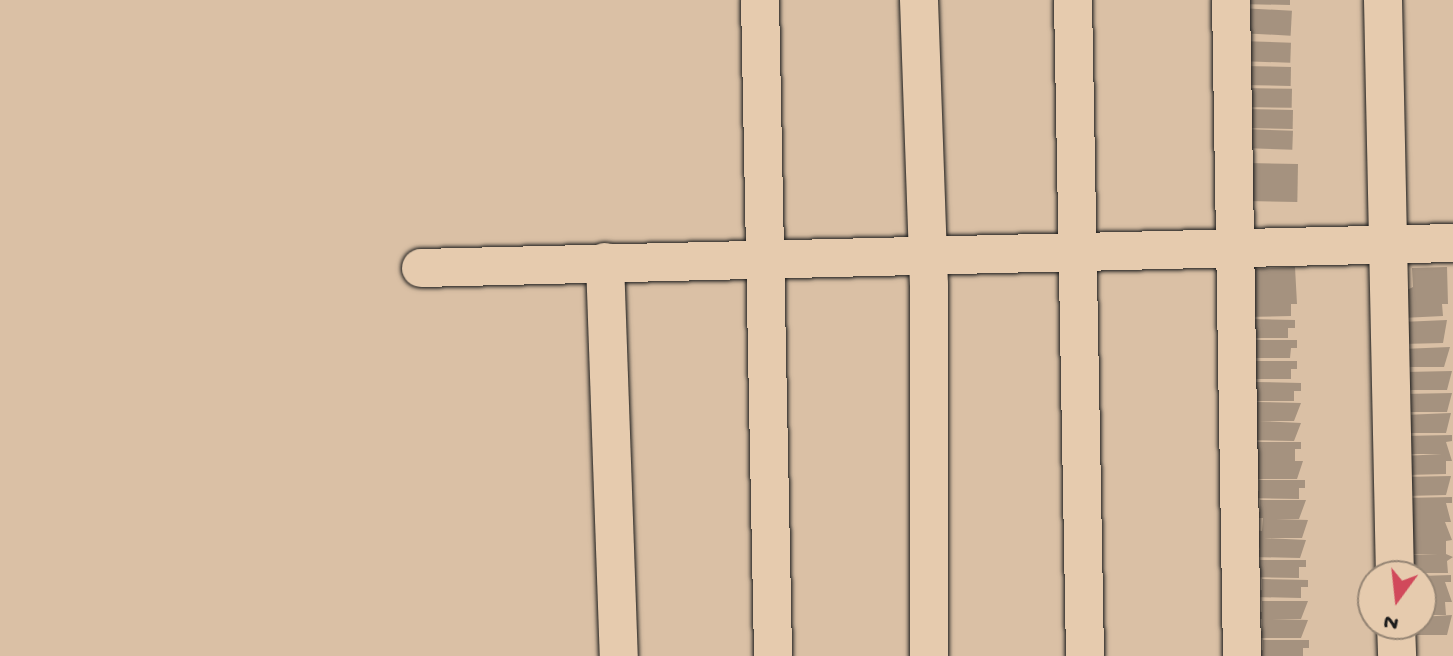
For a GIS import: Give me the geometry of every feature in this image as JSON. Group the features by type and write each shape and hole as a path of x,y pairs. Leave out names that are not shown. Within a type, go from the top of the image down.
{"street":[{"path":"760,0 773,656"},
{"path":"919,0 928,255 929,656"},
{"path":"1073,0 1085,656"},
{"path":"1231,0 1242,656"},
{"path":"1383,0 1395,560"},
{"path":"421,268 605,262 765,262 928,255 1235,252 1453,243"},
{"path":"605,262 619,656"}],"building":[{"path":"1239,0 1290,0 1290,5 1239,4"},
{"path":"1240,8 1292,11 1291,36 1239,33"},
{"path":"1240,41 1291,43 1290,63 1239,61"},
{"path":"1240,66 1291,67 1291,86 1240,85"},
{"path":"1242,88 1292,89 1292,108 1242,107"},
{"path":"1242,109 1293,110 1293,129 1242,128"},
{"path":"1243,129 1293,131 1292,150 1242,148"},
{"path":"1247,163 1298,164 1297,202 1246,201"},
{"path":"1295,267 1297,304 1291,304 1291,316 1244,317 1249,269"},
{"path":"1447,267 1448,304 1442,304 1443,316 1402,318 1401,293 1413,287 1412,268"},
{"path":"1249,319 1295,320 1295,328 1288,328 1288,338 1241,338"},
{"path":"1447,320 1443,343 1402,344 1401,322"},
{"path":"1252,340 1297,340 1297,348 1291,348 1290,358 1244,358"},
{"path":"1450,347 1444,367 1403,367 1402,349"},
{"path":"1251,361 1297,361 1297,369 1291,369 1291,379 1243,379"},
{"path":"1452,371 1447,390 1406,390 1405,372"},
{"path":"1255,382 1301,383 1301,391 1294,391 1294,401 1247,401"},
{"path":"1452,393 1447,412 1405,412 1404,394"},
{"path":"1255,402 1301,403 1294,421 1259,421 1301,423 1294,441 1247,440"},
{"path":"1451,413 1446,433 1405,433 1404,415"},
{"path":"1452,435 1452,441 1446,442 1452,461 1446,461 1446,474 1405,475 1404,456 1442,454 1405,454 1404,436"},
{"path":"1256,442 1301,442 1301,449 1295,449 1295,461 1303,461 1297,479 1249,479"},
{"path":"1451,476 1446,495 1405,496 1403,477"},
{"path":"1259,480 1305,480 1305,488 1299,488 1299,499 1251,498 1251,491 1259,491"},
{"path":"1452,497 1452,503 1446,503 1451,522 1445,522 1452,540 1446,541 1446,554 1453,557 1447,561 1448,573 1437,573 1437,560 1405,560 1405,555 1438,554 1405,554 1404,498"},
{"path":"1260,500 1306,500 1299,519 1276,519 1308,520 1302,538 1264,538 1306,540 1300,558 1253,557 1252,550 1260,550 1254,530 1262,531 1263,518 1252,518 1252,511 1260,512"},
{"path":"1260,560 1306,560 1306,567 1299,567 1299,578 1252,577 1252,571 1260,571"},
{"path":"1437,575 1451,575 1451,582 1445,582 1452,602 1445,602 1446,615 1437,615"},
{"path":"1262,579 1308,580 1308,587 1301,587 1301,598 1254,597 1254,591 1262,590"},
{"path":"1262,601 1308,601 1301,619 1272,619 1308,620 1301,638 1255,638 1254,631 1262,631 1262,619 1254,619 1254,611 1262,612"},
{"path":"1452,615 1447,635 1437,635 1437,616"},
{"path":"1263,640 1309,640 1309,648 1303,648 1303,656 1255,656 1255,651 1263,650"}]}
